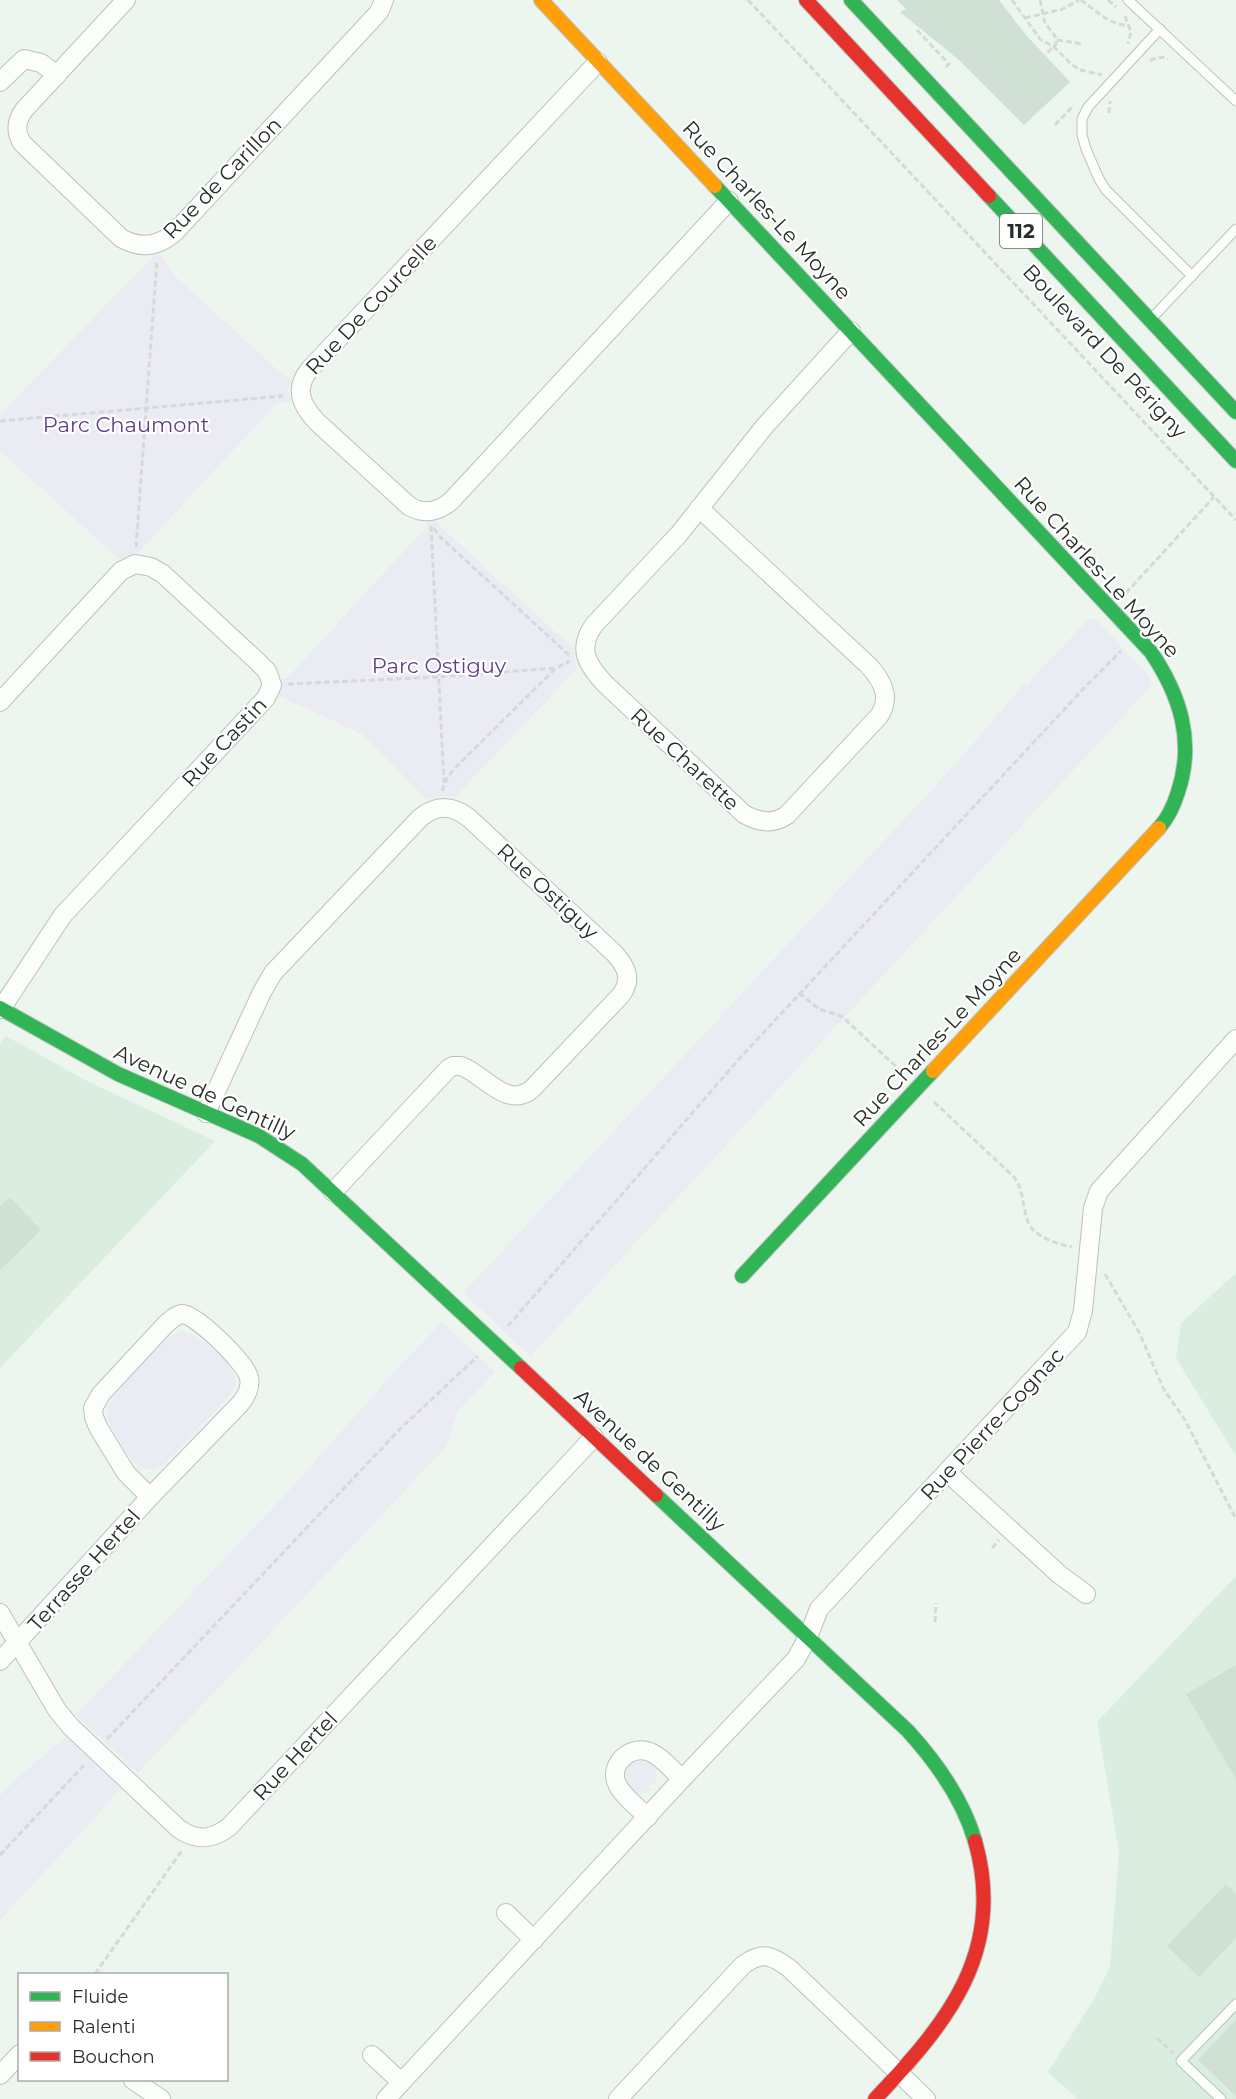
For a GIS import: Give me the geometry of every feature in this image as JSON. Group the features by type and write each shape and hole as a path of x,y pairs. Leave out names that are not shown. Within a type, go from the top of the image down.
{"street":[{"name":"Rue de Carillon","path":"126,0 21,114 17,124 9,133 121,238 133,245 148,246 175,232 379,12 384,0"},
{"name":"Rue Charles-Le Moyne","path":"541,0 1159,663 1173,688 1181,710 1186,744 1185,772 1174,805 1156,833 742,1276"},
{"name":"Boulevard De Périgny","path":"806,0 1236,461"},
{"name":"112","path":"851,0 1236,412"},
{"path":"0,82 24,59 41,63 57,75"},
{"name":"Rue De Courcelle","path":"598,62 309,370 301,384 300,395 304,406 317,422 409,507 420,512 438,510 452,500 729,201"},
{"name":"Rue Charette","path":"699,508 868,665 876,674 885,693 885,706 879,716 787,815 770,822 758,821 744,814 604,683 590,666 585,652 586,638 594,625 679,534 699,508 764,427 851,331"},
{"path":"0,702 121,571 135,564"},
{"name":"Rue Castin","path":"1,1009 63,915 266,698 272,685 269,675 258,662 170,579 151,567 135,564"},
{"name":"Rue Ostiguy","path":"206,1113 273,973 420,818 440,807 449,807 459,811 614,953 626,970 628,978 626,986 621,995 525,1095 515,1097 505,1094 477,1074 461,1066 449,1068 333,1192"},
{"name":"Avenue de Gentilly","path":"1,1009 108,1069 277,1146 302,1164 894,1717 925,1749 955,1792 973,1832 984,1894 982,1918 970,1972 946,2018 875,2099"},
{"name":"Rue Pierre-Cognac","path":"387,2099 796,1659 819,1609 1077,1332 1082,1320 1093,1208 1099,1191 1236,1039"},
{"name":"Terrasse Hertel","path":"0,1661 150,1497 240,1404 249,1387 249,1378 244,1365 201,1323 186,1315 177,1315 166,1324 100,1394 93,1408 98,1427 126,1473 150,1497"},
{"name":"Rue Hertel","path":"0,1612 57,1710 71,1727 179,1829 195,1838 216,1836 237,1818 594,1437"},
{"path":"947,1472 1053,1569 1086,1594"},
{"path":"648,1817 622,1793 616,1782 616,1770 621,1759 635,1750 648,1752 656,1755 682,1779"},
{"path":"506,1913 534,1941"},
{"path":"618,2099 743,1965 750,1959 763,1955 776,1959 789,1968 926,2099"},
{"path":"372,2055 402,2082"},
{"path":"0,2075 18,2056"},
{"path":"136,2081 161,2099"}],"lane":[{"path":"1128,0 1236,101"},
{"path":"1160,29 1088,107 1082,119 1082,135 1093,168 1104,187 1192,276"},
{"path":"1150,320 1236,229"},
{"path":"1221,2099 1181,2061 1236,2004"}],"path":[{"name":"Boulevard De Périgny","path":"748,0 1236,520"},
{"path":"1012,0 1040,39 1054,47 1075,68 1102,75"},
{"path":"1040,0 1042,15 1057,40"},
{"path":"1025,18 1063,9 1080,0 1110,20 1123,26 1130,25"},
{"path":"1108,0 1130,25 1130,38 1125,50"},
{"path":"911,36 919,29 949,64 943,70"},
{"path":"1057,40 1083,44"},
{"path":"1045,55 1054,47 1057,40"},
{"path":"1146,64 1157,58 1168,59"},
{"path":"1094,83 1108,68"},
{"path":"1055,125 1080,99"},
{"path":"135,564 148,407 157,254 148,246"},
{"path":"0,421 300,395"},
{"path":"1123,597 1214,497"},
{"path":"441,796 444,783 430,521 438,535 574,660 556,668 457,766 444,783"},
{"path":"504,1330 690,1114 799,993 1087,685 1124,649"},
{"path":"272,685 438,677 556,668"},
{"path":"799,993 819,1009 841,1016 848,1021 909,1080"},
{"path":"926,1095 1018,1182 1028,1222 1032,1228 1050,1241 1074,1248"},
{"path":"1100,1271 1113,1286 1135,1325 1163,1388 1185,1420 1236,1518"},
{"path":"105,1742 400,1429 480,1354"},
{"path":"935,1622 936,1603"},
{"path":"0,1855 89,1759"},
{"path":"96,1973 186,1845"},
{"path":"1157,2038 1181,2061"}],"shaded area":[{"path":"6,1036 87,1081 215,1141 0,1368 0,1043"},
{"path":"1236,1273 1236,1456 1176,1358 1181,1323"},
{"path":"1236,1576 1236,2099 1078,2099 1048,2072 1093,2001 1110,1967 1119,1852 1097,1722"}],"green space":[{"name":"Parc Chaumont","path":"160,254 175,276 282,374 292,380 288,389 291,402 276,404 139,552 119,559 0,451 0,415 154,255"},
{"name":"Parc Ostiguy","path":"436,519 440,526 573,648 577,669 455,797 439,796 427,800 362,734 279,696 280,681 289,676 427,526 425,520"},
{"path":"1090,618 1096,619 1145,672 1153,684 531,1356 463,1293 961,758 1024,684 1029,684"},
{"path":"442,1322 495,1372 458,1411 446,1447 138,1773 76,1715 284,1496 395,1371"},
{"path":"182,1332 196,1337 220,1355 235,1376 234,1385 231,1394 167,1462 159,1468 145,1469 138,1466 123,1447 109,1422 107,1411 124,1385 145,1362 169,1338"},
{"path":"66,1737 121,1789 0,1920 0,1795"},
{"path":"644,1759 655,1767 657,1778 654,1786 651,1784 648,1787 651,1790 637,1793 625,1787 623,1769 633,1760"}],"building":[{"path":"897,0 999,0 1026,35 1070,82 1024,125 959,60 900,12 906,9"},
{"path":"10,1197 41,1230 0,1270 0,1206"},
{"path":"1236,1665 1236,1779 1186,1694"},
{"path":"1226,1884 1236,1894 1236,1938 1199,1977 1167,1946"},
{"path":"1236,2020 1236,2096 1198,2060"}],"traffic: fast":[{"path":"851,0 1236,412"},
{"path":"715,186 1151,652 1177,702 1185,737 1183,773 1178,792 1159,828"},
{"path":"989,196 1236,461"},
{"path":"0,1008 118,1074 259,1136 302,1164 521,1368"},
{"path":"742,1276 933,1071"},
{"path":"656,1495 908,1731 948,1782 964,1811 975,1841"}],"traffic: slow":[{"path":"541,0 715,186"},
{"path":"933,1071 1159,828"}],"traffic: jam":[{"path":"806,0 989,196"},
{"path":"521,1368 656,1495"},
{"path":"875,2099 925,2043 964,1984 976,1952 983,1918 983,1881 975,1841"}]}
